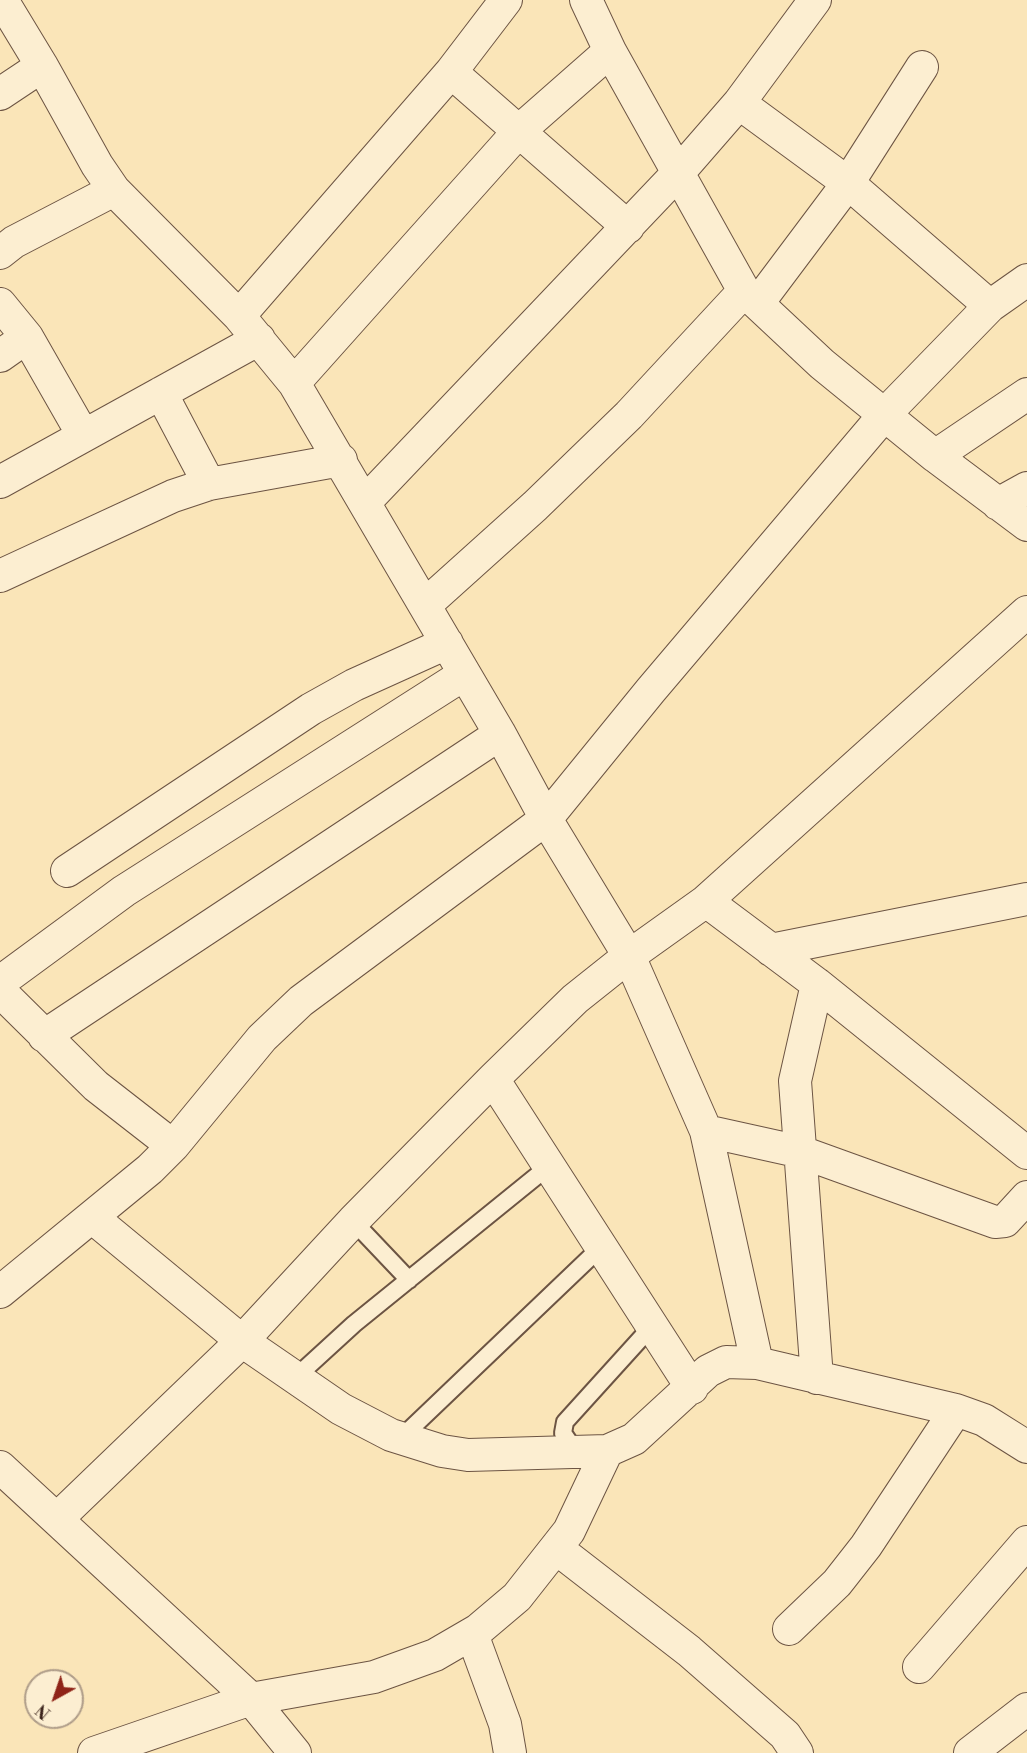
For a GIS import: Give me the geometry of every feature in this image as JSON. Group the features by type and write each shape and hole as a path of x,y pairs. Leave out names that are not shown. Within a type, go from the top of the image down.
{"street":[{"path":"2,0 42,66 96,165 114,190 249,328 294,383 447,643 463,675 500,734 546,819 629,956 706,1131 757,1363"},
{"path":"0,482 161,393 249,328 506,0"},
{"path":"365,502 679,172 739,104 815,0"},
{"path":"590,3 610,51 751,297 822,364 935,456 1027,525"},
{"path":"294,383 519,131 610,51"},
{"path":"0,94 42,66"},
{"path":"425,605 536,506 751,297 848,183 922,67"},
{"path":"451,72 628,227"},
{"path":"739,104 848,183 990,306"},
{"path":"0,253 14,243 114,190"},
{"path":"0,1292 93,1218 173,1146 262,1038 301,1001 546,819 659,681 885,414 990,306 1027,280"},
{"path":"0,304 27,337 83,435"},
{"path":"0,357 27,337"},
{"path":"161,393 208,484"},
{"path":"935,456 1027,394"},
{"path":"0,576 173,496 208,484 341,460"},
{"path":"998,504 1027,488"},
{"path":"57,1519 242,1341 353,1221 575,999 629,956 706,901 1027,612"},
{"path":"67,871 311,709 354,685 447,643"},
{"path":"0,982 124,891 463,675"},
{"path":"44,1036 500,734"},
{"path":"771,950 1027,899"},
{"path":"706,901 817,984 1027,1153"},
{"path":"817,984 795,1081 817,1378"},
{"path":"0,992 96,1086 173,1146"},
{"path":"493,1079 692,1388"},
{"path":"706,1131 801,1152 995,1222 1005,1221 1027,1197"},
{"path":"93,1218 242,1341 295,1378 340,1408 401,1438 442,1451 468,1455 607,1451 634,1439 708,1371 726,1362 757,1363 956,1410 1023,1434"},
{"path":"789,1629 837,1583 866,1546 956,1410"},
{"path":"94,1753 250,1700 374,1677 435,1655 472,1634 517,1597 569,1531 607,1451"},
{"path":"0,1467 250,1700 295,1753"},
{"path":"919,1667 1027,1542"},
{"path":"556,1548 689,1651 785,1735 797,1753"},
{"path":"472,1634 505,1724 510,1753"},
{"path":"970,1753 1027,1708"}],"lane":[{"path":"295,1378 409,1280 549,1166"},
{"path":"353,1221 409,1280"},
{"path":"401,1438 601,1247"},
{"path":"576,1452 563,1433 565,1422 652,1326"}]}
